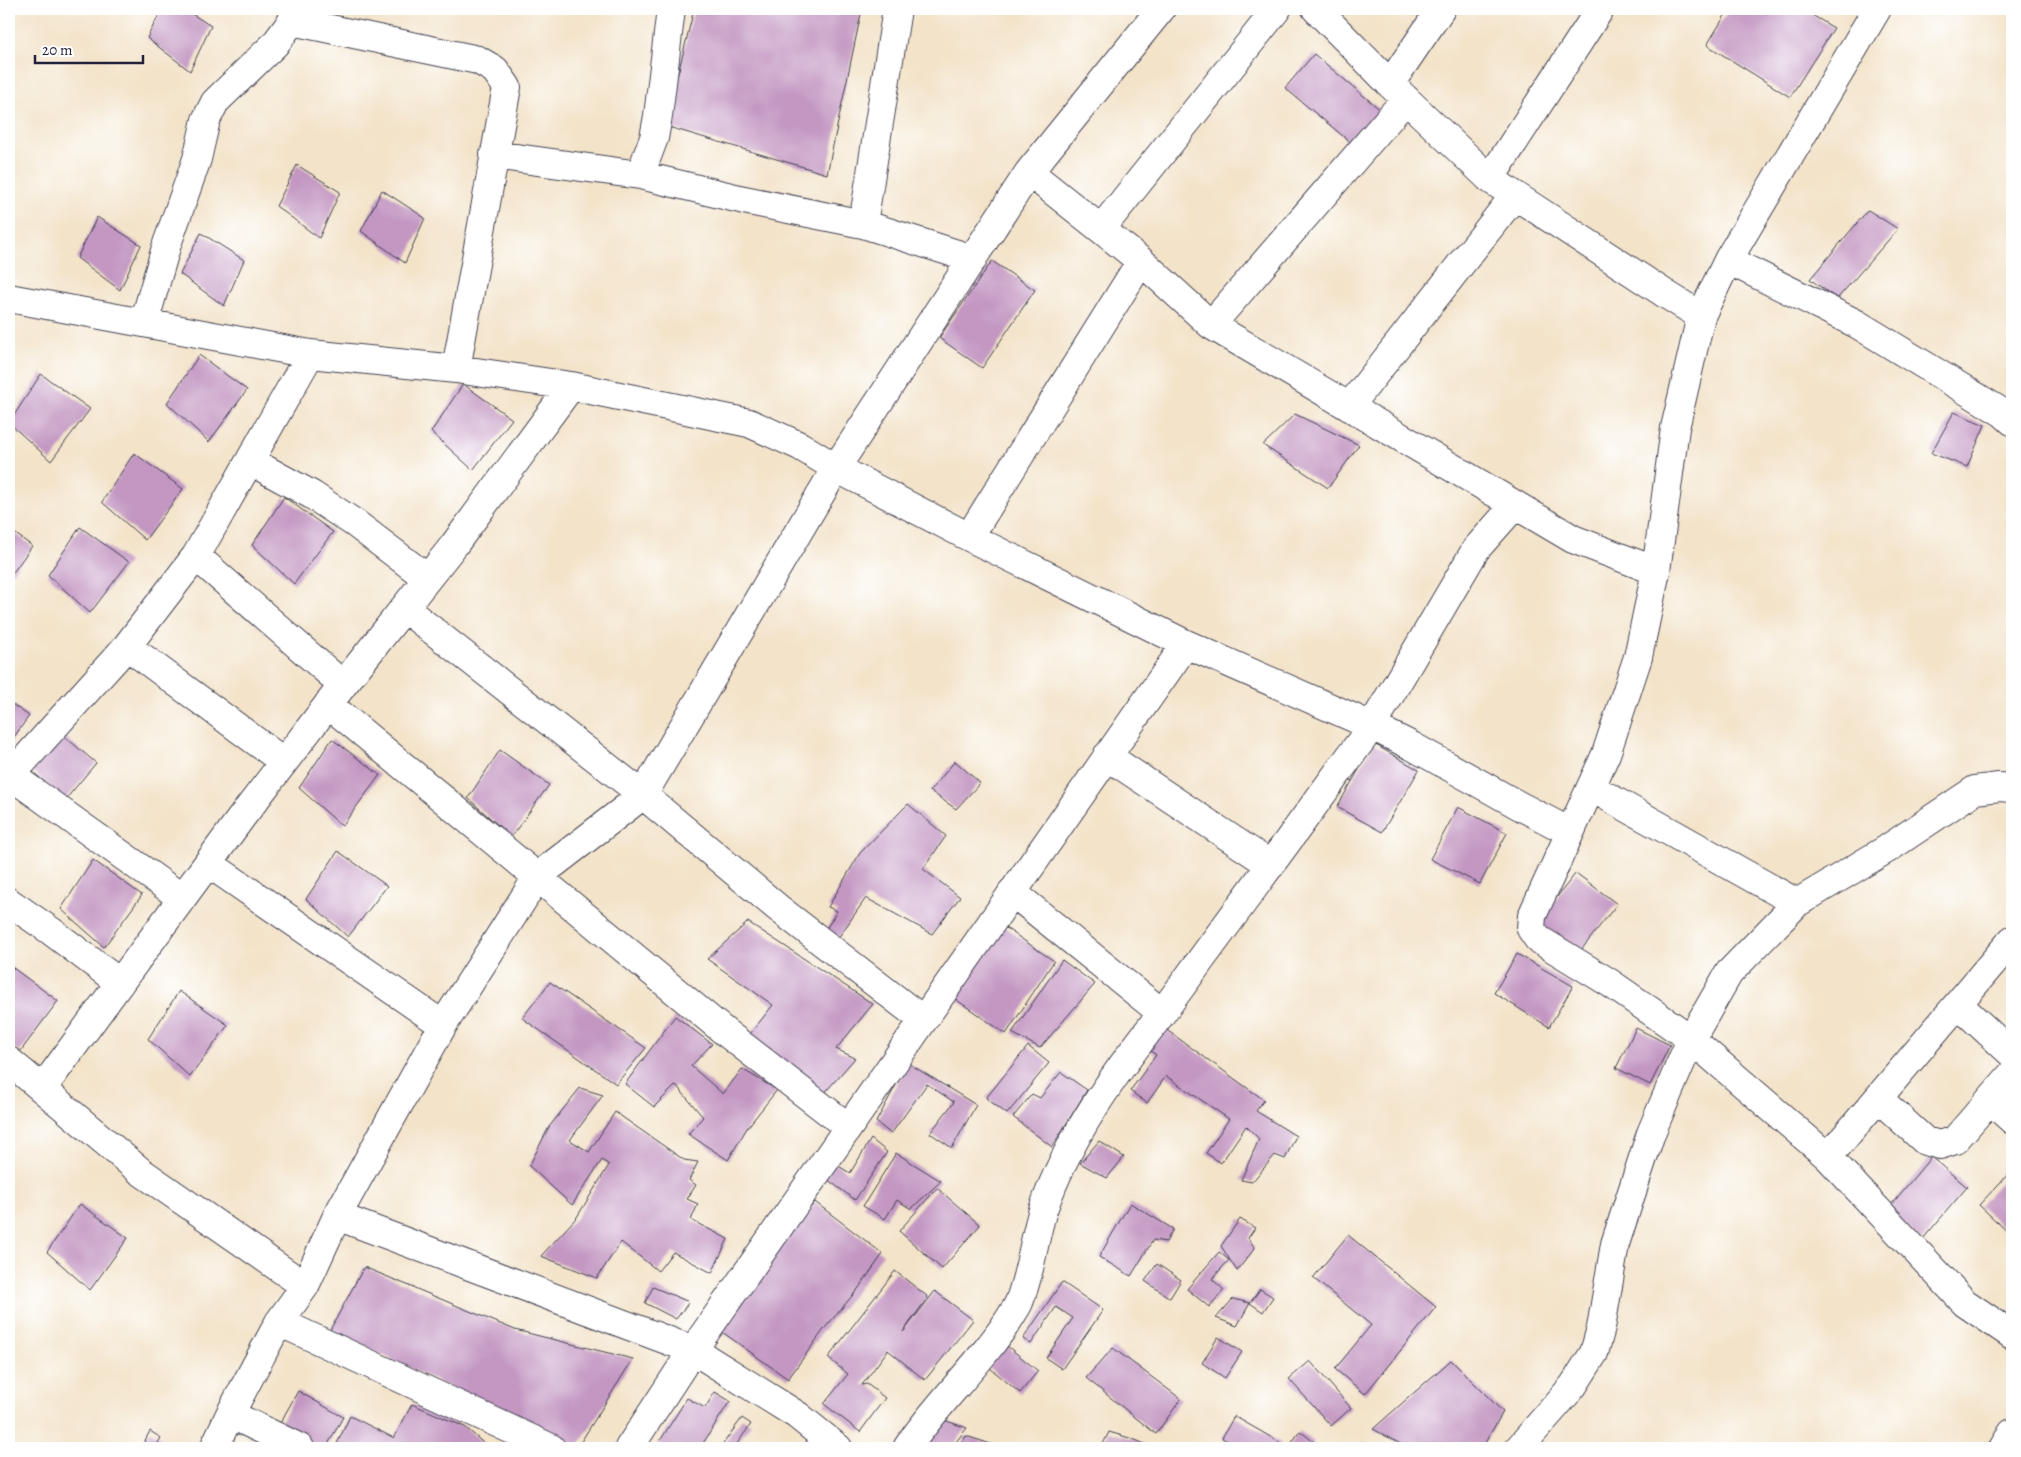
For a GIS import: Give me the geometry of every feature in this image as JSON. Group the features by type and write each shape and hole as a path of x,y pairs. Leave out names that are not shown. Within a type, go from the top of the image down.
{"street":[{"path":"640,176 654,138 671,9"},
{"path":"863,224 897,9"},
{"path":"214,1448 279,1322 305,1286 337,1216 443,1025 538,876 643,795 836,468 1029,172 1161,9"},
{"path":"1101,229 1277,9"},
{"path":"1316,9 1398,92 1490,179 1667,296 1701,316"},
{"path":"1211,325 1398,92 1442,9"},
{"path":"1490,179 1600,9"},
{"path":"1878,9 1728,260 1701,316 1675,428 1656,571 1638,656 1606,754 1532,916 1531,929 1538,939 1610,983 1691,1039 1828,1157 1965,1303 2012,1335"},
{"path":"144,323 167,244 197,159 209,114 215,102 275,44 293,15 478,60 495,70 507,87 456,369"},
{"path":"494,154 640,176 744,200 863,224 973,258"},
{"path":"1029,172 1141,261 1211,325 1573,539 1656,571"},
{"path":"1348,407 1515,196"},
{"path":"1728,260 1857,324 2009,412"},
{"path":"968,537 1141,261"},
{"path":"9,298 310,354 456,369 571,386 749,423 800,446 836,468 968,537 1186,644 1372,726 1570,832"},
{"path":"182,898 10,776 127,646 196,556 310,354"},
{"path":"42,1089 335,694 454,545 571,386"},
{"path":"250,461 312,495 356,524 426,578"},
{"path":"907,1448 989,1347 1018,1307 1030,1268 1043,1212 1062,1162 1098,1101 1372,726 1476,548 1515,505"},
{"path":"196,556 335,694 538,876 725,1032 848,1127"},
{"path":"404,608 643,795 778,908 923,1020"},
{"path":"629,1448 692,1350 1186,644"},
{"path":"127,646 284,762"},
{"path":"1107,756 1271,865"},
{"path":"1519,1448 1573,1386 1594,1352 1601,1328 1615,1244 1651,1133 1691,1039 1729,973 1797,903 1887,849 1975,790 1999,786 2012,788"},
{"path":"1592,788 1797,903"},
{"path":"208,863 443,1025"},
{"path":"1012,892 1162,1014"},
{"path":"9,902 120,983"},
{"path":"1828,1157 2012,940"},
{"path":"1958,1004 2012,1054"},
{"path":"9,1061 140,1172 305,1286"},
{"path":"1878,1098 1925,1141 1940,1145 1955,1140 2012,1074"},
{"path":"1990,1100 2012,1120"},
{"path":"337,1216 692,1350 797,1415 838,1448"},
{"path":"279,1322 551,1448"},
{"path":"230,1414 300,1448"},
{"path":"2003,1448 2012,1434"}],"building":[{"path":"162,9 184,9 211,26 190,71 147,38"},
{"path":"694,9 862,9 827,174 665,126"},
{"path":"1729,9 1802,9 1834,28 1790,97 1707,45"},
{"path":"1314,54 1383,112 1355,146 1285,88"},
{"path":"297,165 340,192 319,238 276,206"},
{"path":"382,190 425,218 405,263 361,231"},
{"path":"1868,210 1898,229 1837,299 1810,279"},
{"path":"97,217 141,245 120,290 77,258"},
{"path":"201,233 244,260 224,306 180,274"},
{"path":"992,261 1035,290 982,368 939,338"},
{"path":"199,355 247,390 209,442 167,403"},
{"path":"41,374 90,409 51,461 9,423"},
{"path":"463,384 512,419 473,470 431,432"},
{"path":"1954,412 1985,425 1967,467 1931,453"},
{"path":"1295,414 1359,445 1328,488 1263,445"},
{"path":"134,453 183,489 145,540 102,502"},
{"path":"284,497 333,532 294,584 252,545"},
{"path":"80,527 129,562 90,613 48,575"},
{"path":"9,529 32,546 9,578"},
{"path":"9,702 29,716 9,744"},
{"path":"63,735 96,763 65,800 32,771"},
{"path":"332,739 380,775 342,826 299,788"},
{"path":"1374,744 1419,770 1382,832 1337,807"},
{"path":"500,750 549,785 511,837 468,798"},
{"path":"955,761 980,783 956,809 930,791"},
{"path":"908,804 946,836 923,869 960,897 932,934 866,898 836,941 823,934 837,911 828,907 860,853"},
{"path":"1458,807 1507,833 1480,884 1430,859"},
{"path":"338,851 387,886 348,937 306,899"},
{"path":"93,860 142,895 104,947 61,909"},
{"path":"1576,873 1617,904 1578,954 1537,922"},
{"path":"748,922 873,1004 836,1049 855,1058 821,1097 746,1039 773,1005 707,959"},
{"path":"997,922 1054,961 1006,1034 948,994"},
{"path":"1517,954 1573,986 1549,1027 1494,993"},
{"path":"1062,960 1095,984 1040,1048 1012,1033"},
{"path":"9,965 58,1001 20,1052 9,1043"},
{"path":"550,982 646,1048 616,1084 522,1018"},
{"path":"179,991 228,1025 190,1077 148,1039"},
{"path":"675,1016 712,1044 691,1066 723,1094 742,1069 777,1090 747,1128 728,1160 688,1134 703,1117 676,1085 654,1107 625,1084"},
{"path":"1157,1023 1264,1100 1256,1111 1296,1136 1285,1159 1275,1155 1252,1182 1241,1180 1259,1139 1246,1126 1221,1163 1206,1153 1229,1119 1166,1076 1147,1103 1130,1091 1156,1055 1141,1044"},
{"path":"1636,1028 1670,1045 1650,1085 1616,1068"},
{"path":"1028,1046 1049,1063 1007,1114 986,1098"},
{"path":"908,1063 976,1105 952,1148 930,1133 954,1102 927,1084 891,1134 876,1122"},
{"path":"1061,1072 1087,1090 1052,1147 1013,1117 1032,1094 1040,1098"},
{"path":"580,1088 603,1095 570,1140 589,1152 615,1112 684,1160 698,1162 689,1180 696,1185 687,1199 698,1204 691,1220 728,1239 712,1273 673,1252 658,1271 621,1242 597,1278 541,1256 577,1217 609,1165 602,1160 572,1205 529,1166 549,1127"},
{"path":"871,1139 887,1152 855,1200 823,1176 832,1162 850,1173"},
{"path":"1099,1141 1124,1157 1107,1178 1080,1163"},
{"path":"896,1153 941,1181 911,1209 897,1200 885,1219 863,1206"},
{"path":"1931,1157 1967,1187 1922,1240 1886,1211"},
{"path":"2012,1170 2012,1236 1979,1205"},
{"path":"937,1188 980,1225 942,1269 899,1231"},
{"path":"815,1202 883,1254 788,1379 718,1329 788,1233"},
{"path":"1130,1203 1173,1229 1166,1242 1153,1240 1131,1276 1099,1257"},
{"path":"80,1204 128,1238 90,1290 47,1252"},
{"path":"1240,1219 1255,1228 1248,1238 1255,1248 1237,1271 1221,1246"},
{"path":"1348,1235 1436,1307 1365,1394 1335,1369 1371,1325 1313,1278"},
{"path":"1219,1252 1229,1260 1212,1279 1224,1290 1209,1307 1187,1289"},
{"path":"1157,1264 1181,1280 1170,1298 1145,1281"},
{"path":"364,1267 515,1330 633,1359 577,1448 330,1330"},
{"path":"895,1271 928,1297 903,1332 935,1291 973,1320 925,1380 888,1350 862,1385 867,1384 885,1398 860,1432 824,1404 848,1374 828,1358"},
{"path":"1062,1282 1103,1310 1062,1369 1046,1358 1073,1318 1056,1307 1031,1344 1023,1339"},
{"path":"653,1287 689,1302 676,1319 645,1303"},
{"path":"1260,1289 1273,1297 1263,1312 1250,1303"},
{"path":"1233,1299 1250,1303 1237,1326 1216,1318"},
{"path":"1218,1337 1242,1352 1225,1378 1202,1363"},
{"path":"1001,1341 1038,1371 1020,1393 984,1363"},
{"path":"1113,1348 1181,1399 1156,1434 1086,1378"},
{"path":"1451,1360 1503,1412 1482,1448 1408,1448 1373,1429"},
{"path":"1310,1361 1351,1408 1331,1426 1289,1379"},
{"path":"298,1391 343,1417 326,1448 322,1448 279,1425"},
{"path":"715,1392 730,1401 700,1448 659,1448 658,1444 687,1398 705,1408"},
{"path":"412,1404 465,1427 489,1448 335,1448 350,1416 394,1438"},
{"path":"1234,1416 1281,1443 1278,1448 1241,1448 1222,1438"},
{"path":"935,1417 967,1428 951,1448 931,1448 918,1438"},
{"path":"742,1418 751,1424 734,1448 720,1448"},
{"path":"150,1431 161,1438 155,1448 141,1448"},
{"path":"1300,1431 1314,1442 1310,1448 1288,1448"},
{"path":"1109,1432 1133,1439 1154,1448 1101,1448"},
{"path":"966,1436 994,1445 1000,1448 959,1448"},
{"path":"1363,1442 1377,1448 1357,1448"}]}
